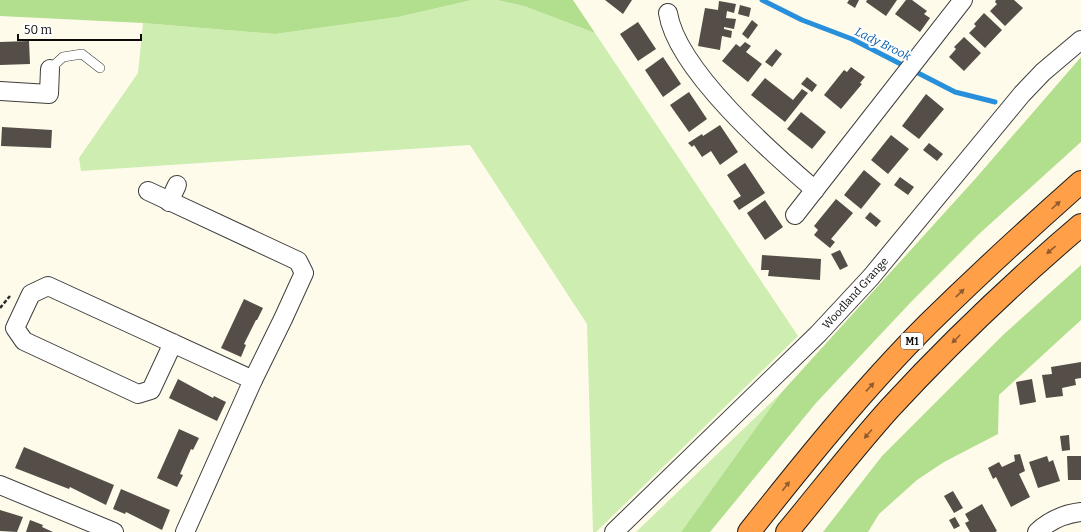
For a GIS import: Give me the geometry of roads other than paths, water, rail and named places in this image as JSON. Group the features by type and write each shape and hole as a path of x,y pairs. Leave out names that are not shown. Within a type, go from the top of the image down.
{"highway":[{"name":"M1","path":"749,532 862,395 928,325 984,270 1081,182"},
{"path":"787,532 866,437 927,369 1005,292 1081,225"}],"street":[{"path":"795,215 903,78 962,0"},
{"path":"668,13 673,31 701,76 765,147 815,190"},
{"name":"Woodland Grange","path":"614,532 818,334 871,277 1022,94 1043,72 1081,40"},
{"path":"0,91 49,94 50,69"},
{"path":"169,202 177,185"},
{"path":"148,191 298,261 304,273 283,319 252,380 185,532"},
{"path":"174,343 151,390 138,394 24,341 15,328 31,294 48,286 174,343 252,380"},
{"path":"0,485 114,532"},
{"path":"1037,532 1044,525 1057,518 1081,512"}],"lane":[{"path":"50,69 63,57 82,54 100,68"}],"waterway":[{"name":"Lady Brook","path":"762,0 802,20 852,39 955,92 995,102"}]}
